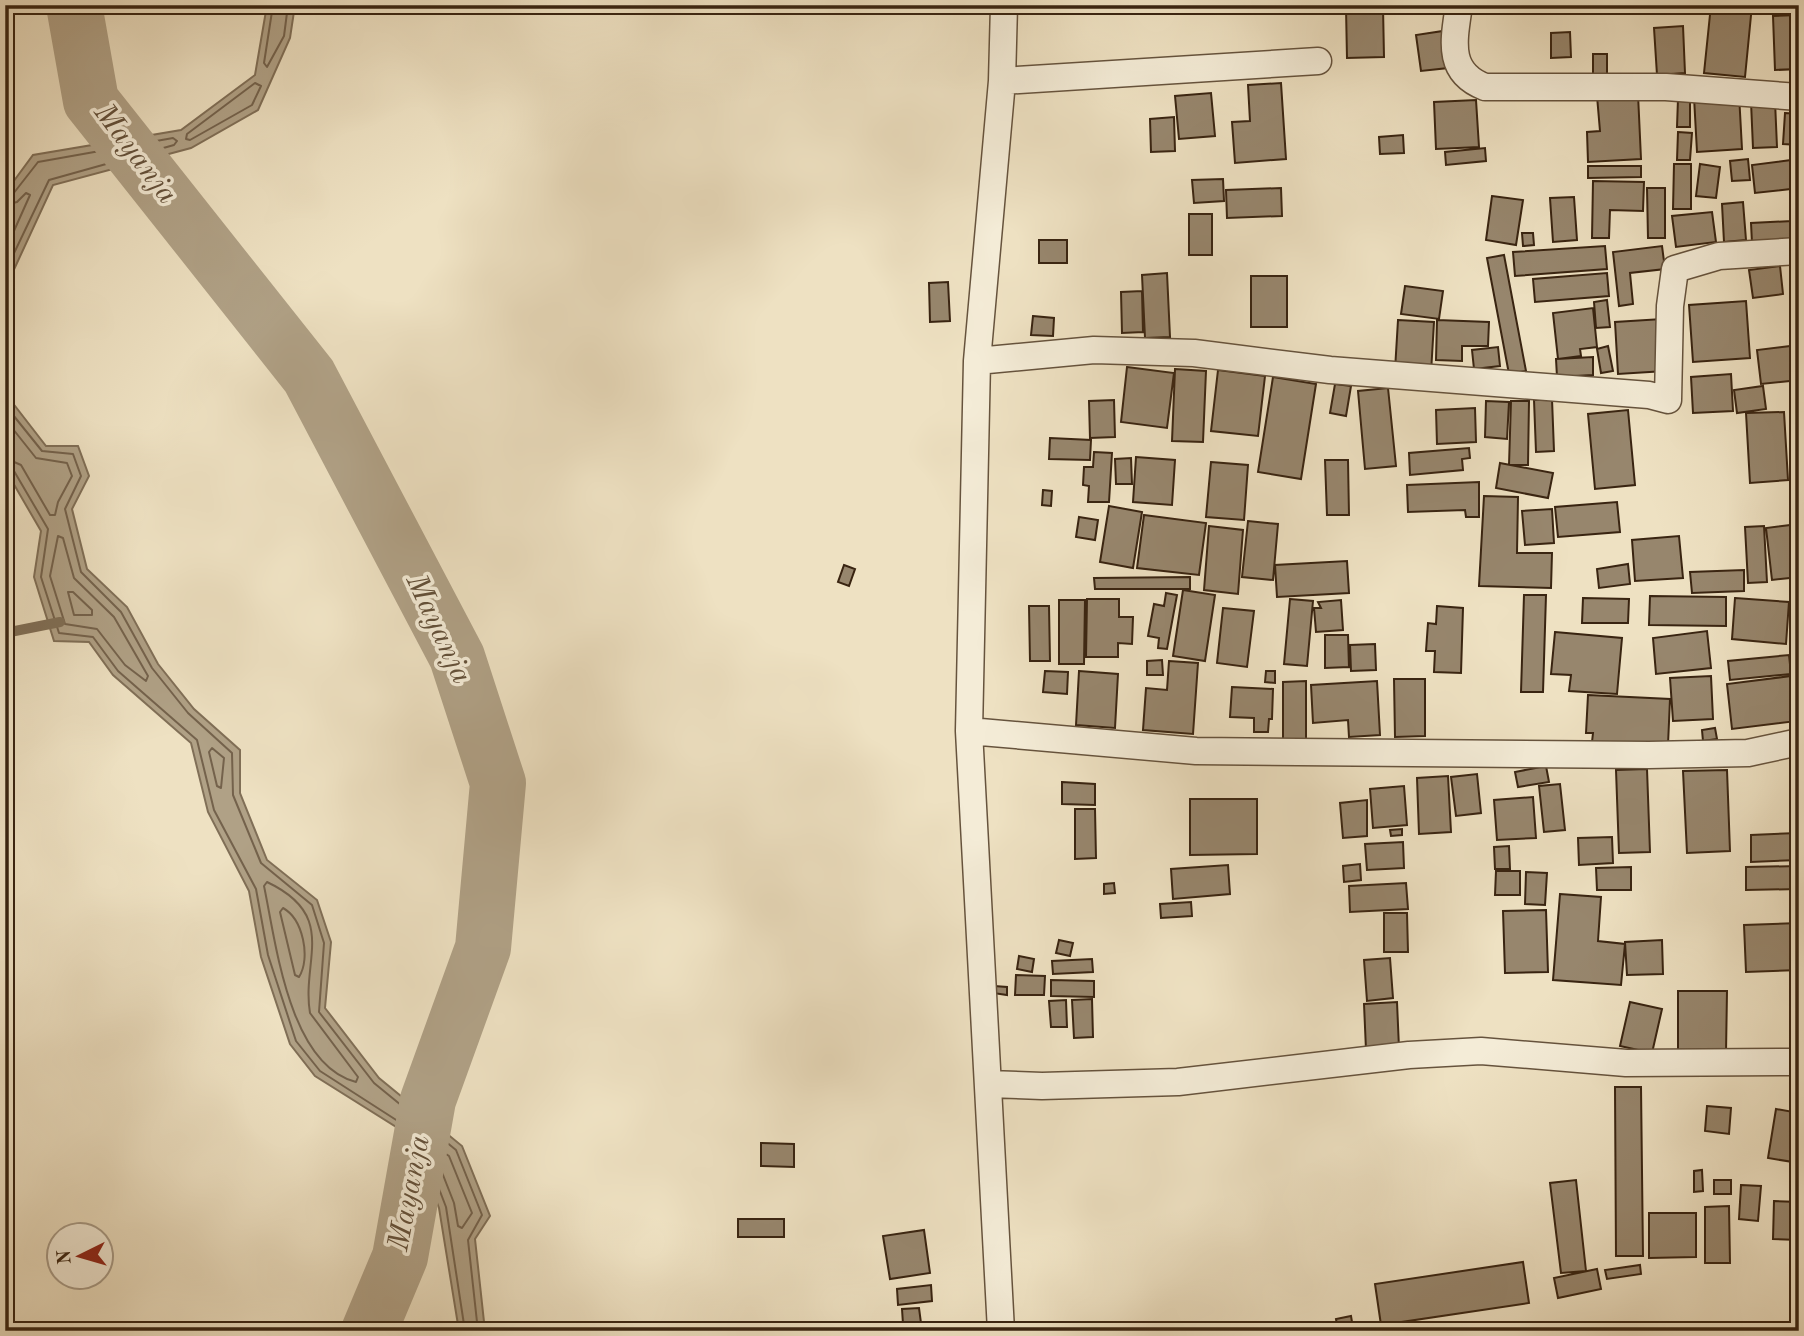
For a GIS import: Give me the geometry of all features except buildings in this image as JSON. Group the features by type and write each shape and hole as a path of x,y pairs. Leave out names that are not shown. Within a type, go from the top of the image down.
{"street":[{"path":"1001,1331 969,731 977,361 1002,81 1004,5"},
{"path":"1459,5 1456,61 1470,81 1485,87 1666,87 1799,97"},
{"path":"1002,81 1318,61"},
{"path":"977,361 1094,351 1194,353 1330,370 1649,394 1668,400 1670,306 1675,269 1719,256 1799,251"},
{"path":"969,731 1196,751 1649,755 1748,753 1799,742"},
{"path":"988,1084 1042,1086 1178,1082 1409,1055 1481,1051 1626,1063 1799,1062"}],"water":[{"path":"267,5 295,5 290,38 258,110 191,148 53,185 5,289 5,193 33,155 181,130 255,75"},
{"path":"5,393 46,446 78,446 89,476 72,509 87,569 127,607 158,664 194,709 240,750 240,793 267,860 317,900 331,942 325,1008 379,1078 462,1146 490,1216 475,1239 485,1331 459,1331 439,1208 412,1137 315,1076 290,1044 261,957 249,891 208,812 191,743 113,675 89,642 54,641 34,577 41,531 5,469"}],"waterway":[{"name":"Mayanja","path":"74,5 91,101 309,376 457,657 498,783 483,948 428,1100 400,1257 369,1331"},
{"path":"5,633 60,622"}]}
